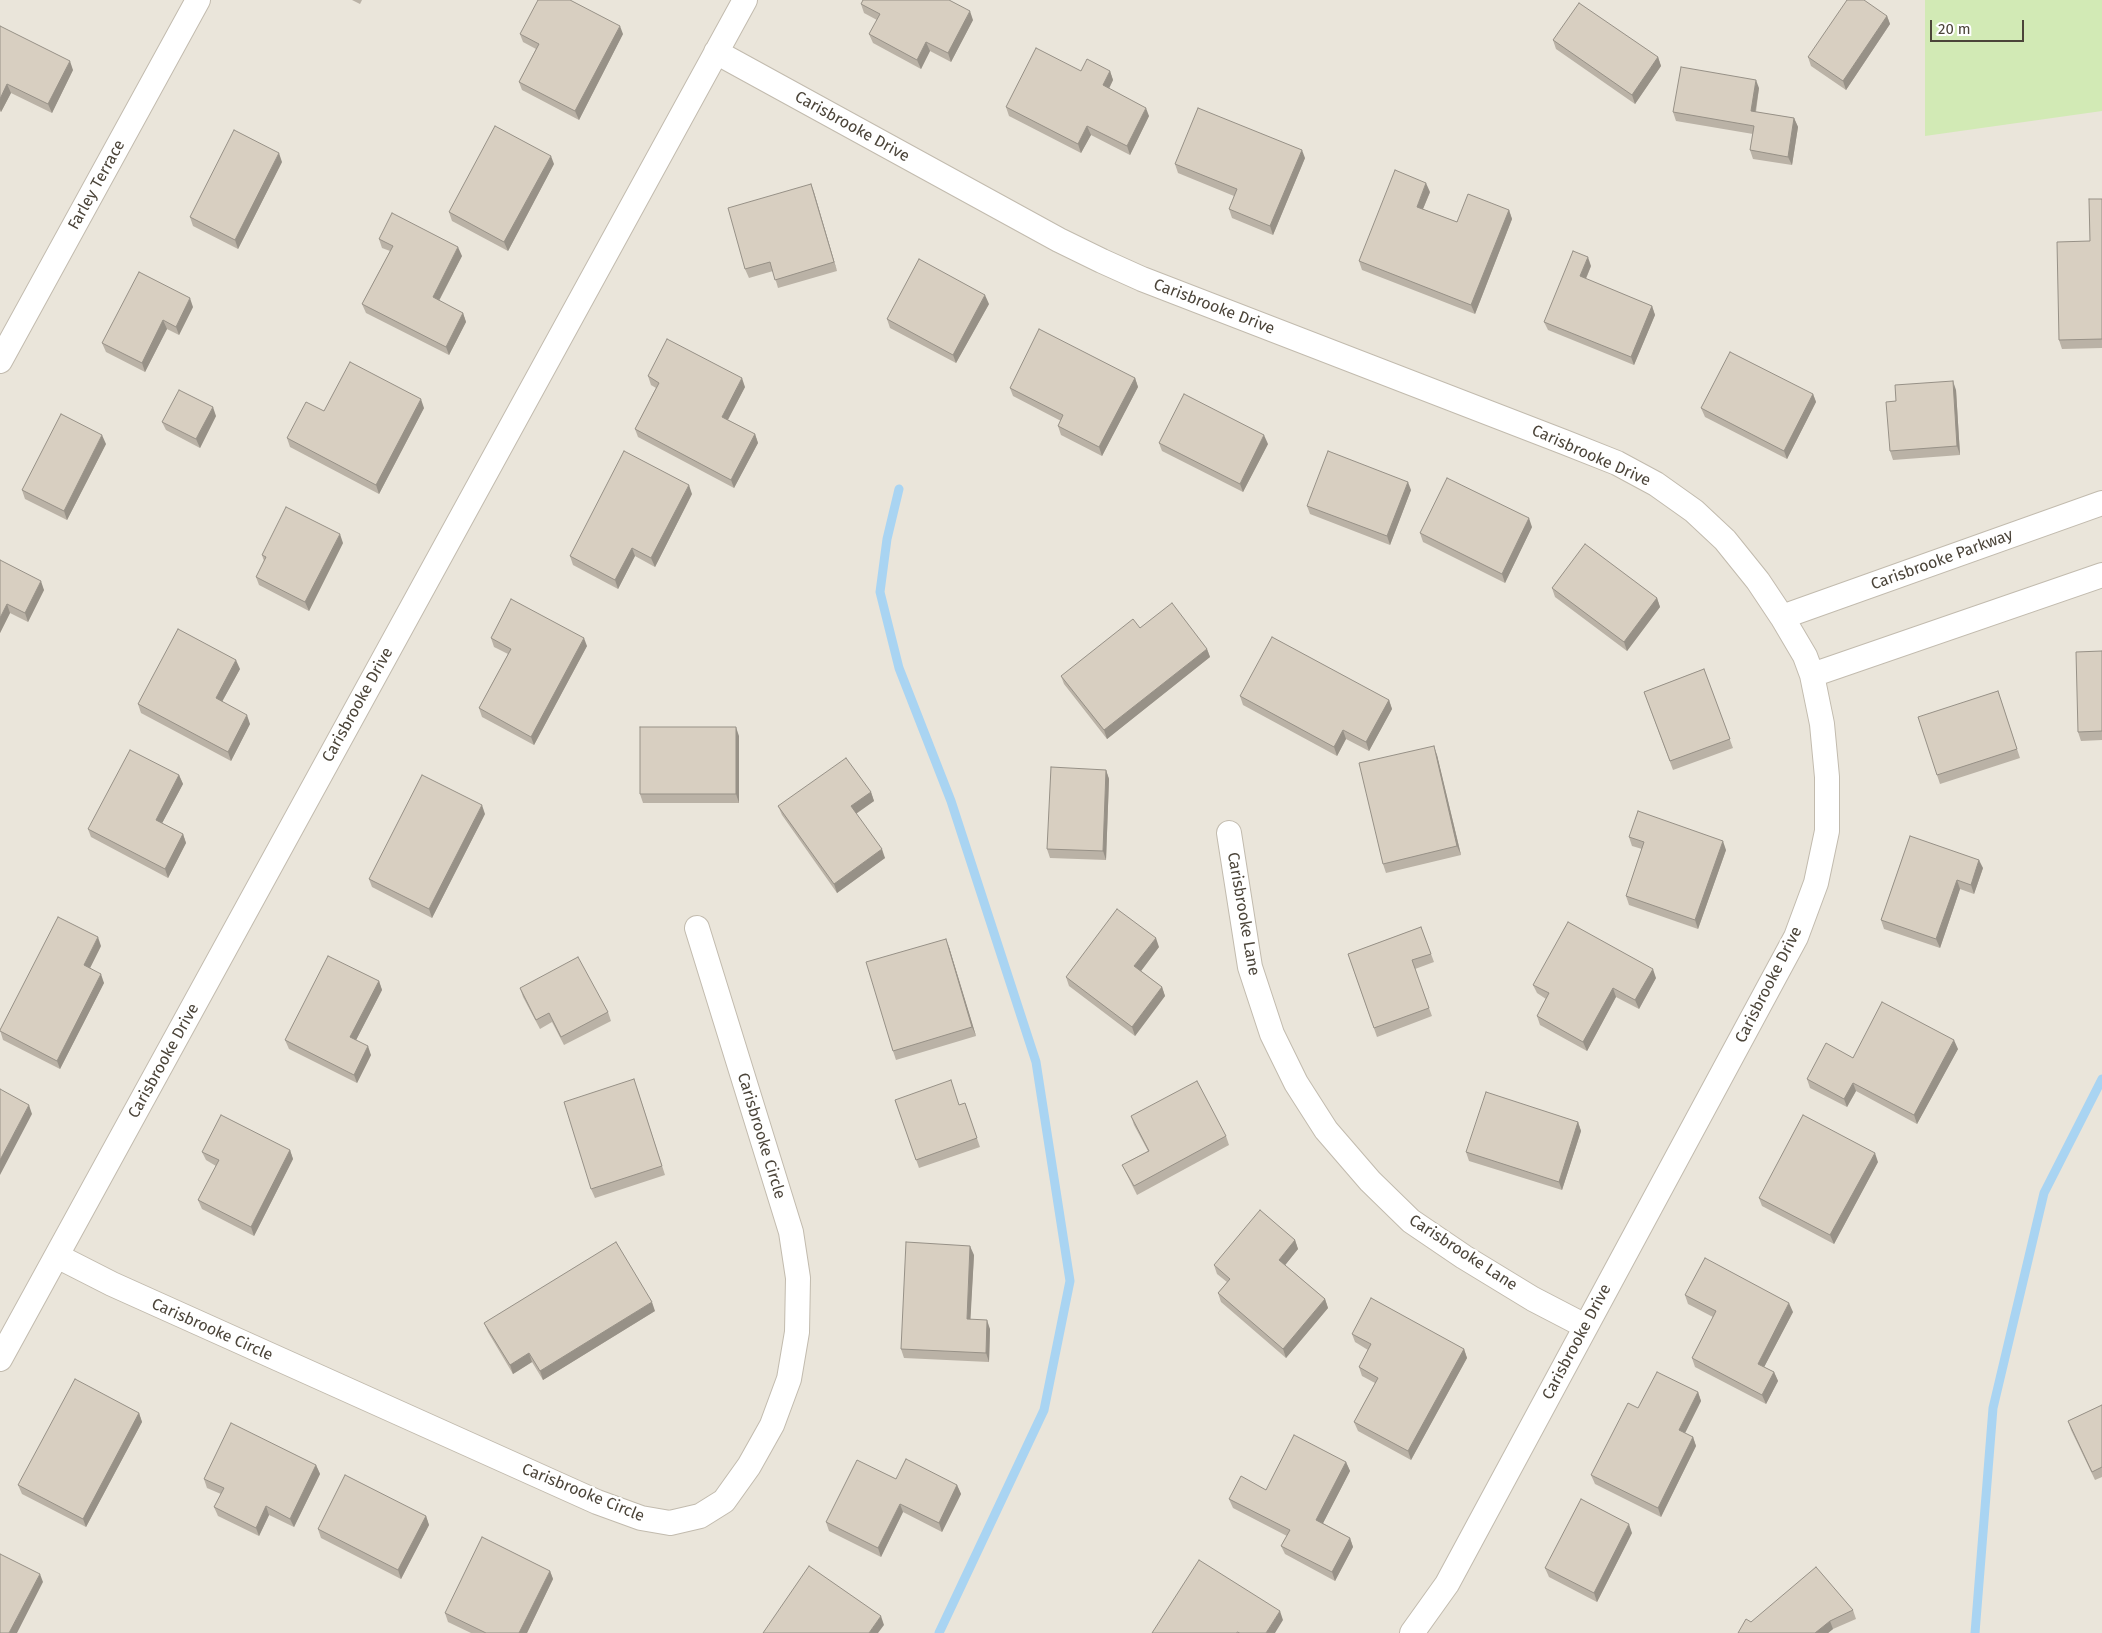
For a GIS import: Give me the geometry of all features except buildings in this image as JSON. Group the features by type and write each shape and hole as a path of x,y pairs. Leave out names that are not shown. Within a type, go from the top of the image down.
{"street":[{"name":"Carisbrooke Drive","path":"0,1359 745,0"},
{"name":"Farley Terrace","path":"0,361 189,3"},
{"name":"Carisbrooke Drive","path":"716,52 1059,240 1102,261 1142,279 1616,463 1664,490 1694,511 1725,540 1782,617 1805,656 1812,675 1822,724 1827,777 1827,831 1816,883 1796,937 1447,1584 1412,1633"},
{"name":"Carisbrooke Parkway","path":"1782,617 2102,504"},
{"path":"1812,675 2102,574"},
{"name":"Carisbrooke Lane","path":"1230,832 1250,967 1272,1034 1296,1083 1326,1130 1370,1181 1411,1221 1464,1257 1525,1294 1586,1326"},
{"name":"Carisbrooke Circle","path":"57,1256 148,1300 597,1502 641,1518 670,1523 700,1516 724,1501 750,1466 772,1424 789,1379 796,1332 798,1278 791,1232 697,928"}],"shaded area":[{"path":"0,0 2102,0 2102,1633 0,1633"}],"green space":[{"path":"1925,0 2102,0 2102,111 1925,136"}],"waterway":[{"path":"899,489 887,539 880,592 899,668 951,801 1036,1062 1070,1281 1044,1410 939,1633"},
{"path":"1975,1633 1993,1408 2044,1193 2102,1079"}]}
